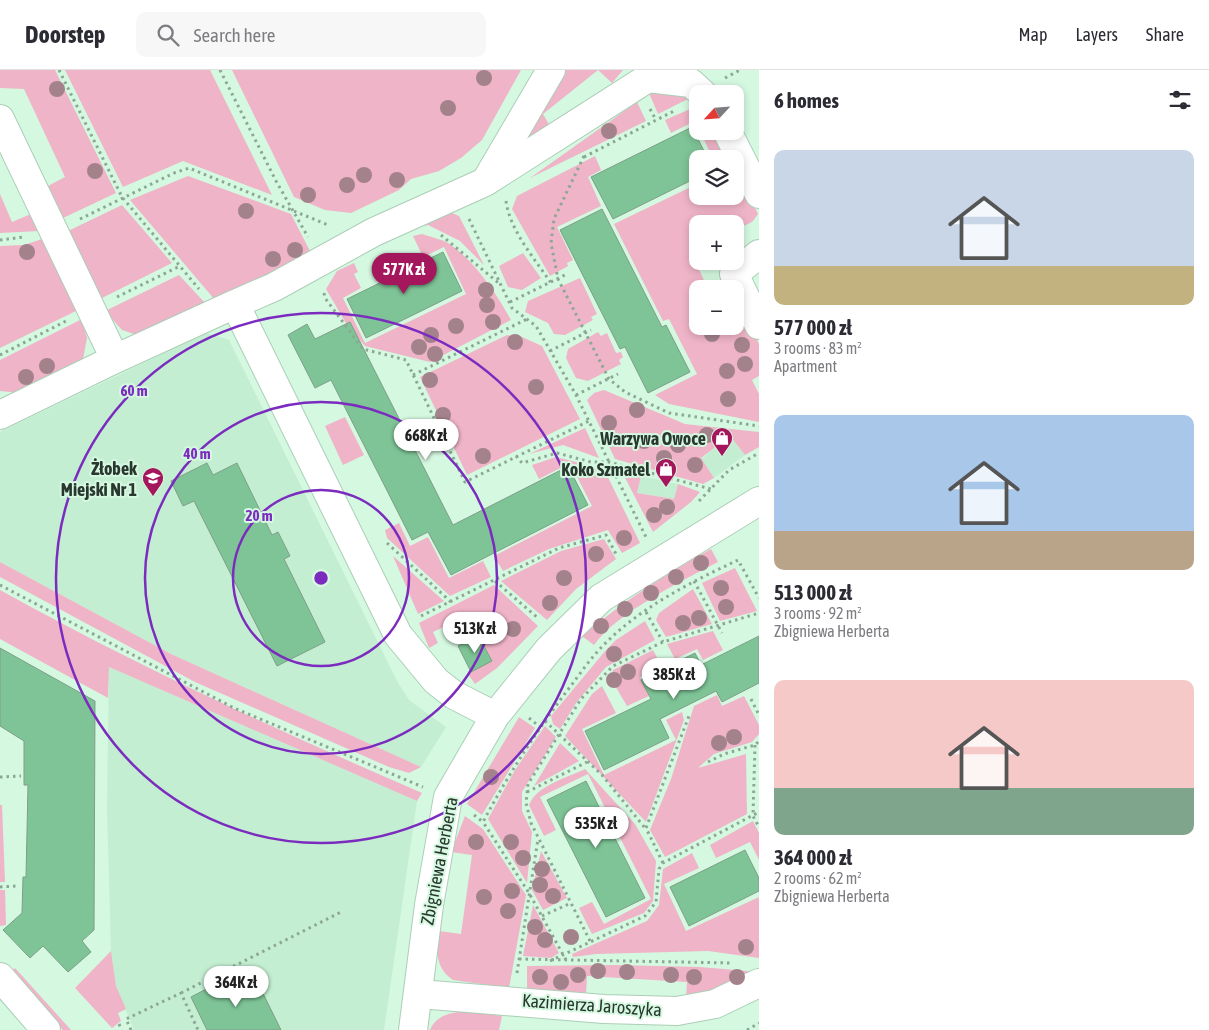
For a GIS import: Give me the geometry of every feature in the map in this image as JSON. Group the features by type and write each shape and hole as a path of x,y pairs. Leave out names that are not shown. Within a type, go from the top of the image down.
{"street":[{"path":"496,190 551,70"},
{"path":"0,416 115,358 226,308 274,287 322,273 361,240 457,195 496,190 646,74 691,83 691,85"},
{"path":"0,119 115,358"},
{"path":"732,140 759,194"},
{"path":"759,254 734,274 759,325"},
{"path":"226,308 396,629 436,681 454,695 495,716"},
{"name":"Zbigniewa Herberta","path":"414,1030 429,904 448,797 495,716 549,649 601,598 759,501"},
{"path":"0,978 46,1030"},
{"name":"Kazimierza Jaroszyka","path":"419,994 513,1000 604,1009 677,1011 715,1004 759,983"}],"path":[{"path":"59,70 122,198 180,266 226,308"},
{"path":"220,70 293,210 322,273 325,298 362,349 406,360 465,482 589,421"},
{"path":"577,160 689,102"},
{"path":"584,156 554,219 550,243 558,279 609,379 625,392 669,413 759,426"},
{"path":"78,220 174,173 189,168 361,240"},
{"path":"496,190 551,283"},
{"path":"457,195 512,308 536,326 576,395 648,542"},
{"path":"435,233 444,235 501,285"},
{"path":"0,355 180,266"},
{"path":"510,302 567,274"},
{"path":"413,375 527,319"},
{"path":"550,351 591,330"},
{"path":"576,395 618,374"},
{"path":"516,456 522,462 557,452 591,462 609,462 711,489"},
{"path":"396,629 559,548 606,535 619,560"},
{"path":"566,960 529,893 483,822 505,781 544,721 598,650 646,612 694,581 738,560 759,598"},
{"path":"494,580 546,624"},
{"path":"694,581 722,633"},
{"path":"0,585 234,708 448,797"},
{"path":"646,612 663,642"},
{"path":"590,941 531,823 526,803 528,784 581,700 613,666 663,642 759,613"},
{"path":"751,699 759,715"},
{"path":"646,828 689,716"},
{"path":"544,721 602,775 646,828 663,863"},
{"path":"708,762 724,754 755,745 759,741"},
{"path":"755,745 753,816 759,827"},
{"path":"527,792 587,762"},
{"path":"0,777 21,776"},
{"path":"550,960 645,916 656,902 659,869 663,863 759,812"},
{"path":"513,1000 538,838"},
{"path":"0,887 17,886"},
{"path":"542,916 571,902"},
{"path":"131,1030 126,1019 341,912"},
{"path":"520,959 696,960 732,963"},
{"path":"182,992 198,1030"},
{"path":"748,1030 759,1023"},
{"path":"119,1024 122,1030"}],"shaded area":[{"path":"0,70 55,70 116,193 63,218 48,186 65,177 24,89 0,88"},
{"path":"65,70 210,70 272,195 183,161 123,187"},
{"path":"232,70 521,70 482,140 461,158 439,171 411,179 399,190 351,213 325,210 294,197"},
{"path":"564,70 598,70 543,114 551,128 520,150"},
{"path":"598,70 623,70 612,83"},
{"path":"649,93 689,94 689,98 658,114"},
{"path":"637,102 646,121 530,178"},
{"path":"689,110 689,124 671,133 665,120"},
{"path":"704,140 722,140 727,150 709,150"},
{"path":"595,156 601,170 588,177 601,206 557,227 573,260 567,263 568,266 550,276 512,209 517,196"},
{"path":"188,176 291,214 313,257 286,265 215,300 130,200"},
{"path":"744,185 758,214 752,222 744,226 744,215 689,215 689,270 699,270 704,280 689,280 689,335 744,335 744,313 759,344 759,376 752,380 759,394 759,422 669,404 655,395 697,374 669,319 663,321 614,224 689,188 689,205 744,205"},
{"path":"0,194 12,222 31,214 39,231 0,233"},
{"path":"122,205 172,263 100,299 68,231"},
{"path":"445,210 459,216 484,265 460,241 428,225 417,227"},
{"path":"422,234 442,240 458,250 476,268 492,289 511,320 430,362 365,346 347,325 326,289 337,271 354,263 358,272 354,274 361,288 343,298 365,343 466,294 444,247 423,257 413,236"},
{"path":"42,239 78,310 0,348 0,246 24,245"},
{"path":"523,253 541,278 522,290 508,287 499,266"},
{"path":"179,275 206,304 137,335 122,330 105,311"},
{"path":"580,278 597,314 591,317 593,320 565,335 554,334 548,323 525,312 528,301"},
{"path":"82,319 87,338 83,359 29,394 0,391 0,360"},
{"path":"598,332 601,336 607,333 616,353 621,352 623,357 619,360 621,364 588,381 576,378 566,358 568,349"},
{"name":"Żłobek Miejski Nr 1","path":"206,333 229,340 397,681 409,700 446,727 421,767 171,654 0,562 0,432"},
{"path":"507,335 522,337 542,346 580,419 467,475 420,377"},
{"path":"604,390 685,424 759,432 759,447 745,455 730,436 701,458 714,478 703,484 615,459 587,400 594,393"},
{"path":"345,417 364,455 343,465 325,426"},
{"path":"585,428 599,458 563,445 529,454"},
{"path":"730,436 745,455 714,478 701,459"},
{"path":"556,457 604,469 640,543 622,553 608,530 549,549 503,571 494,556 592,506 570,463 539,479 532,465"},
{"path":"620,468 641,476 637,493 674,499 678,484 700,492 691,502 653,532"},
{"path":"641,476 678,484 674,499 637,493"},
{"path":"399,523 410,546 428,537 449,578 483,561 491,577 450,596 387,538 385,530"},
{"path":"604,539 616,559 576,589 547,620 501,581 561,551"},
{"path":"711,549 718,562 633,610 617,621 594,645 582,636 645,589"},
{"path":"393,556 444,601 418,614"},
{"path":"0,562 171,654 421,767 409,773 389,767 195,682 0,577"},
{"path":"735,568 757,611 720,621 702,583"},
{"path":"494,585 538,626 497,668 475,684 468,674 492,660 478,635 474,637 463,618 433,632 438,643 429,648 419,623"},
{"path":"693,589 712,624 666,637 656,620 659,613"},
{"path":"0,590 104,645 209,697 422,793 417,801 109,667 108,698 0,639"},
{"path":"645,621 655,640 606,667 576,703 560,729 553,724 551,716 606,650 616,640"},
{"path":"713,631 723,650 703,660 697,649 675,659 667,644"},
{"path":"653,650 662,667 640,677 649,696 627,706 611,679 613,670"},
{"path":"109,667 417,801 384,1030 134,1030 116,986 111,951 107,808"},
{"path":"602,686 616,713 582,729 604,775 676,740 666,720 682,712 684,720 646,822 565,736 592,694"},
{"path":"717,695 722,706 744,696 759,725 759,734 752,742 714,754 698,768 746,754 747,814 665,857 650,830 671,779 694,706"},
{"path":"519,717 535,728 482,815 467,804"},
{"path":"545,726 556,737 522,792 522,811 532,832 527,883 488,819 515,770"},
{"path":"560,743 579,761 534,786"},
{"path":"585,769 635,824 656,861 653,901 644,913 592,934 579,908 592,902 604,924 651,899 588,774 540,797 556,830 544,836 529,805 533,798 545,787"},
{"path":"0,805 2,805 5,882 0,882"},
{"path":"465,816 483,829 526,895 509,988 453,980 443,970 438,958 439,931 461,934 472,855 451,852"},
{"path":"753,821 759,833 759,860 750,842 716,858 710,845"},
{"path":"541,851 567,898 543,910 532,890"},
{"path":"692,853 699,868 664,884 686,931 759,897 759,958 708,951 596,954 573,957 572,954 647,921 659,905 663,869"},
{"path":"0,890 5,890 6,925 0,926"},
{"path":"533,905 559,953 551,958 523,956"},
{"path":"111,951 116,986 126,1009 118,1013 121,1021 112,1028 75,988"},
{"path":"615,965 700,967 759,972 759,978 686,1000 687,982 587,976 586,994 527,990 527,966"},
{"path":"15,968 71,1030 63,1030 11,972"},
{"path":"467,1011 502,1016 499,1030 430,1030 436,1021 445,1015"}],"building":[{"path":"689,128 689,140 698,140 704,150 689,150 689,181 613,219 591,177"},
{"path":"602,209 662,327 666,325 690,372 648,393 625,347 620,349 560,230"},
{"path":"443,252 462,291 366,338 347,299"},
{"path":"350,322 453,525 561,470 570,470 588,505 451,575 428,532 412,540 331,380 315,388 288,335 307,324 315,339"},
{"path":"207,463 213,475 237,463 272,535 278,532 290,556 284,559 325,642 277,666 194,501 183,506 171,481"},
{"path":"478,635 492,661 471,672 458,646"},
{"path":"759,636 759,683 722,702 716,691 660,719 669,738 604,770 585,731 651,699 641,680 695,653 701,665"},
{"path":"0,648 95,701 94,930 82,941 91,952 68,972 43,946 30,958 3,930 22,913 23,877 26,877 28,785 24,785 24,741 0,726"},
{"path":"586,781 645,898 606,917 547,800"},
{"path":"745,850 759,878 759,891 689,926 670,887"},
{"path":"254,975 281,1030 207,1030 191,997 214,985 218,993"}],"place":[{"name":"Warzywa Owoce","path":"722,457"},
{"name":"Koko Szmatel","path":"666,488"},
{"name":"Żłobek Miejski Nr 1","path":"153,497"}]}
